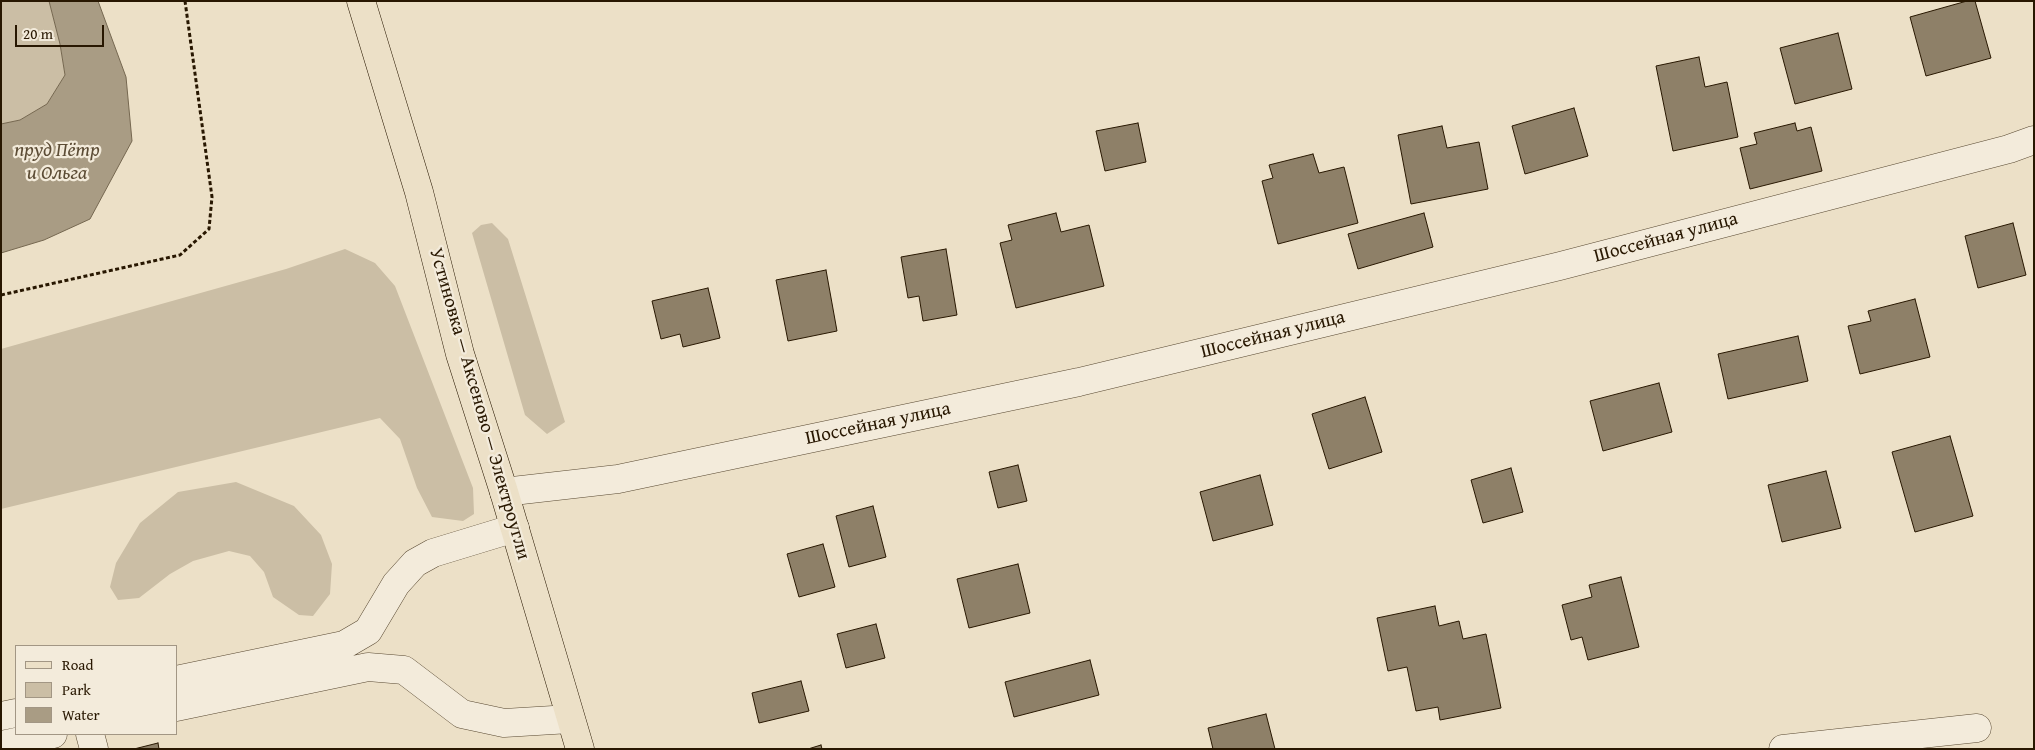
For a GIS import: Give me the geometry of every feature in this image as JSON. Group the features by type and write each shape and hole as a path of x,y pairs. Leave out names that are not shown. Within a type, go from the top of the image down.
{"main road":[{"name":"Устиновка — Аксеново — Электроугли","path":"361,1 418,192 460,354 515,528 580,749"}],"street":[{"name":"Шоссейная улица","path":"504,492 618,479 1079,382 1560,266 2009,149 2034,140"},
{"path":"178,680 344,645 368,631 396,584 415,563 433,553 515,528"},
{"path":"178,707 368,667 404,670 462,714 504,723 570,719"},
{"path":"1,716 15,713"},
{"path":"1783,749 1977,728"},
{"path":"1,746 49,735"},
{"path":"90,735 94,749"}],"path":[{"path":"1,295 180,255 209,229 212,197 185,1"}],"green space":[{"path":"1,1 49,1 60,44 65,75 47,104 20,120 1,124"},
{"path":"492,223 508,239 565,422 547,434 525,415 472,233 481,225"},
{"path":"345,249 375,263 395,286 473,488 474,514 463,521 432,517 417,488 400,439 380,418 1,509 1,349 286,269"},
{"path":"236,482 294,506 321,535 332,564 330,594 313,616 299,615 273,597 264,572 250,556 229,551 193,561 170,574 139,598 118,600 110,587 116,563 140,523 178,492"}],"water":[{"name":"пруд Пётр и Ольга","path":"49,1 98,1 126,77 132,141 90,219 44,240 1,253 1,124 20,120 47,104 65,75 60,44"}],"building":[{"path":"1967,1 1975,1 1991,58 1926,76 1910,17"},
{"path":"1838,33 1852,89 1795,104 1780,48"},
{"path":"1699,57 1705,87 1727,82 1738,137 1673,151 1656,66"},
{"path":"1574,108 1588,156 1525,174 1512,126"},
{"path":"1138,123 1146,162 1105,171 1096,131"},
{"path":"1795,123 1797,131 1811,127 1822,171 1750,189 1740,148 1757,144 1754,133"},
{"path":"1442,126 1447,148 1479,142 1488,189 1411,204 1398,135"},
{"path":"1313,154 1319,173 1344,167 1358,223 1278,244 1262,181 1273,178 1269,165"},
{"path":"1056,213 1061,232 1089,225 1104,286 1016,308 1000,243 1012,240 1008,225"},
{"path":"1424,213 1433,247 1358,269 1348,234"},
{"path":"2013,223 2026,275 1978,288 1965,236"},
{"path":"946,249 957,315 923,321 919,296 908,298 901,257"},
{"path":"826,270 837,331 788,341 776,280"},
{"path":"708,288 720,338 683,347 680,334 661,339 652,301"},
{"path":"1915,299 1930,357 1860,374 1848,326 1871,321 1868,311"},
{"path":"1798,336 1808,381 1728,399 1718,354"},
{"path":"1659,383 1672,432 1603,451 1590,401"},
{"path":"1365,397 1382,452 1329,469 1312,414"},
{"path":"1950,436 1973,516 1915,532 1892,452"},
{"path":"1018,465 1027,501 998,508 989,472"},
{"path":"1511,468 1523,512 1483,523 1471,480"},
{"path":"1826,471 1841,528 1782,542 1768,485"},
{"path":"1260,475 1273,525 1213,541 1200,492"},
{"path":"873,506 886,557 849,567 836,516"},
{"path":"823,544 835,587 799,597 787,554"},
{"path":"1018,564 1030,613 969,628 957,579"},
{"path":"1621,577 1639,647 1588,660 1582,637 1571,640 1562,605 1592,597 1589,585"},
{"path":"1435,606 1439,626 1459,621 1463,639 1486,634 1501,708 1440,720 1438,707 1416,711 1407,667 1388,671 1377,618"},
{"path":"876,624 885,658 846,668 837,634"},
{"path":"1090,660 1099,695 1014,717 1005,682"},
{"path":"801,681 809,711 759,723 752,693"},
{"path":"1266,714 1275,749 1213,749 1208,728"},
{"path":"158,743 159,749 134,749"},
{"path":"821,745 822,749 808,749"}]}
